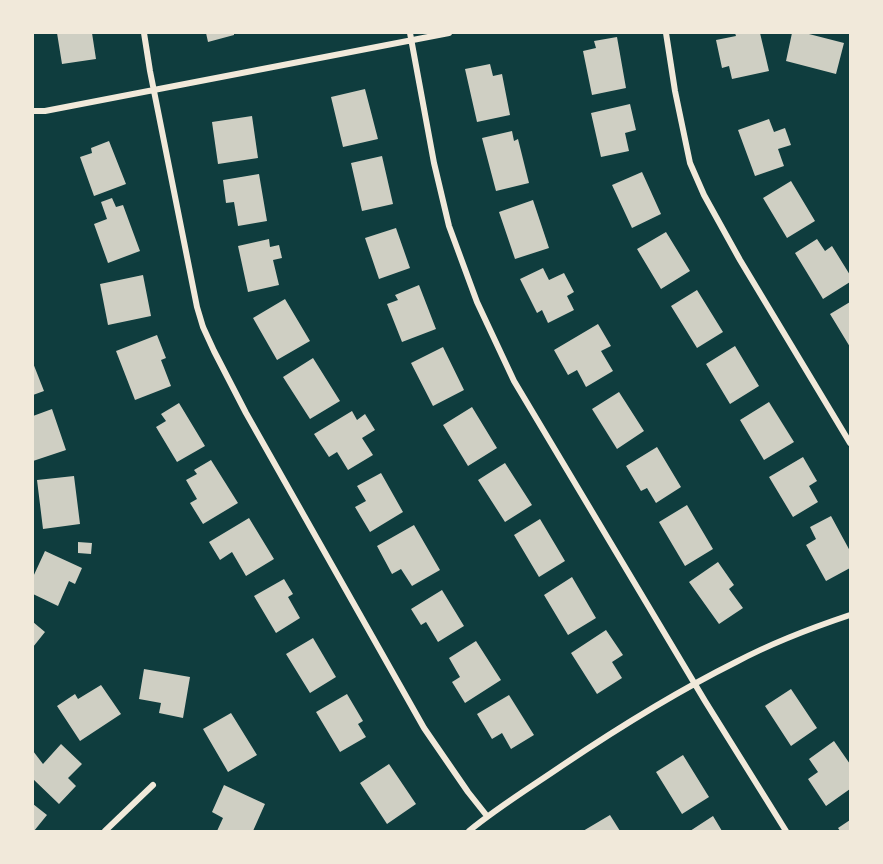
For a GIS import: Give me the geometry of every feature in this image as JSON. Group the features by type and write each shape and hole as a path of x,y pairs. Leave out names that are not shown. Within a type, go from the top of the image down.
{"street":[{"path":"144,33 198,308 214,351 246,413 424,728 487,816"},
{"path":"33,111 45,111 155,90 410,37 449,33"},
{"path":"666,33 690,164 704,195 740,260 850,443"},
{"path":"410,37 434,163 449,226 477,302 514,381 695,684 786,831"},
{"path":"469,831 487,816 609,735 695,684 738,660 817,626 850,615"},
{"path":"105,831 153,785"}],"building":[{"path":"57,33 92,33 96,59 62,64"},
{"path":"206,33 234,33 234,35 208,42"},
{"path":"735,33 760,33 769,71 732,79 729,66 722,68 716,40 736,36"},
{"path":"792,33 805,33 844,43 836,74 786,61"},
{"path":"617,37 626,88 592,95 583,51 596,48 594,41"},
{"path":"490,64 493,76 502,74 510,115 477,122 465,69"},
{"path":"365,89 378,139 343,147 331,97"},
{"path":"630,104 636,130 625,133 629,151 601,157 591,113"},
{"path":"252,116 258,158 218,164 212,122"},
{"path":"769,119 774,132 785,128 791,145 778,149 784,166 755,176 738,130"},
{"path":"512,131 514,141 518,139 529,183 496,191 482,138"},
{"path":"109,141 126,184 94,196 80,157 92,153 91,148"},
{"path":"382,156 393,204 362,211 351,163"},
{"path":"642,172 661,214 632,228 612,185"},
{"path":"259,174 267,221 238,226 234,202 226,203 223,180"},
{"path":"791,181 815,221 787,238 763,198"},
{"path":"112,198 116,207 123,205 140,251 108,263 94,224 107,219 101,202"},
{"path":"533,200 549,248 515,259 499,212"},
{"path":"396,228 410,268 379,279 365,238"},
{"path":"666,232 690,271 661,289 637,249"},
{"path":"269,239 270,247 279,245 282,258 273,260 279,285 248,292 238,246"},
{"path":"817,239 825,251 832,246 850,275 850,282 823,299 795,253"},
{"path":"543,268 549,280 564,273 574,292 567,296 574,310 548,323 542,310 537,313 520,279"},
{"path":"143,275 151,316 108,325 100,284"},
{"path":"419,285 436,329 402,342 387,304 398,300 395,295"},
{"path":"697,290 723,332 697,348 671,306"},
{"path":"285,299 310,341 277,360 253,318"},
{"path":"850,302 850,347 830,314"},
{"path":"598,324 611,346 601,351 613,371 586,387 577,370 568,375 554,350"},
{"path":"157,335 166,358 161,360 171,386 135,400 116,351"},
{"path":"735,346 759,386 730,404 706,364"},
{"path":"443,347 464,390 433,406 411,363"},
{"path":"313,358 340,401 310,419 283,377"},
{"path":"33,363 44,391 33,395"},
{"path":"619,392 644,431 617,449 592,409"},
{"path":"769,402 794,442 764,460 740,420"},
{"path":"179,403 205,446 177,462 156,427 166,421 161,414"},
{"path":"472,407 497,448 468,466 443,425"},
{"path":"52,409 66,450 33,461 33,416"},
{"path":"352,411 357,420 365,414 375,430 362,438 373,455 348,470 337,452 329,457 314,434"},
{"path":"657,447 681,487 656,503 647,488 641,491 626,466"},
{"path":"803,457 817,481 809,486 818,502 793,517 769,477"},
{"path":"211,460 238,503 203,524 190,503 197,499 186,480 197,474 194,470"},
{"path":"505,463 532,505 505,522 478,480"},
{"path":"381,473 403,512 370,532 355,507 366,501 357,486"},
{"path":"74,476 80,524 43,529 37,480"},
{"path":"687,505 713,549 685,566 659,522"},
{"path":"831,516 850,551 850,568 826,581 806,545 816,539 810,527"},
{"path":"249,518 274,559 246,576 232,552 220,560 209,542"},
{"path":"540,519 565,561 539,577 514,535"},
{"path":"414,525 440,570 412,586 401,569 392,574 377,546"},
{"path":"78,542 92,543 91,554 78,553"},
{"path":"45,551 82,568 75,584 69,581 58,606 33,594 33,577"},
{"path":"718,562 734,585 729,589 743,608 719,624 689,582"},
{"path":"572,577 596,618 568,635 544,595"},
{"path":"284,579 293,594 288,597 300,618 276,633 254,596"},
{"path":"442,590 464,626 438,642 426,622 421,625 411,609"},
{"path":"33,622 45,632 33,647"},
{"path":"606,630 623,655 612,662 622,678 597,694 571,653"},
{"path":"313,638 336,677 310,693 286,654"},
{"path":"476,641 501,680 465,703 452,682 460,677 449,658"},
{"path":"144,669 190,677 183,718 159,713 161,703 139,699"},
{"path":"101,685 121,714 80,741 57,706 75,694 78,699"},
{"path":"791,689 817,728 791,746 765,706"},
{"path":"347,694 363,721 358,724 366,737 340,752 316,712"},
{"path":"509,695 534,735 511,749 502,733 492,739 477,714"},
{"path":"231,713 257,755 228,772 203,729"},
{"path":"834,741 850,764 850,789 826,806 808,779 818,772 809,759"},
{"path":"61,744 82,764 68,778 76,786 59,804 33,779 33,751 43,764"},
{"path":"683,755 709,797 682,814 656,772"},
{"path":"389,764 416,804 387,824 360,783"},
{"path":"224,785 265,804 253,831 217,831 223,818 212,812"},
{"path":"33,804 47,815 34,831 33,831"},
{"path":"610,815 620,831 583,831"},
{"path":"713,816 722,831 690,831"},
{"path":"850,820 850,831 840,831 838,828"}]}
